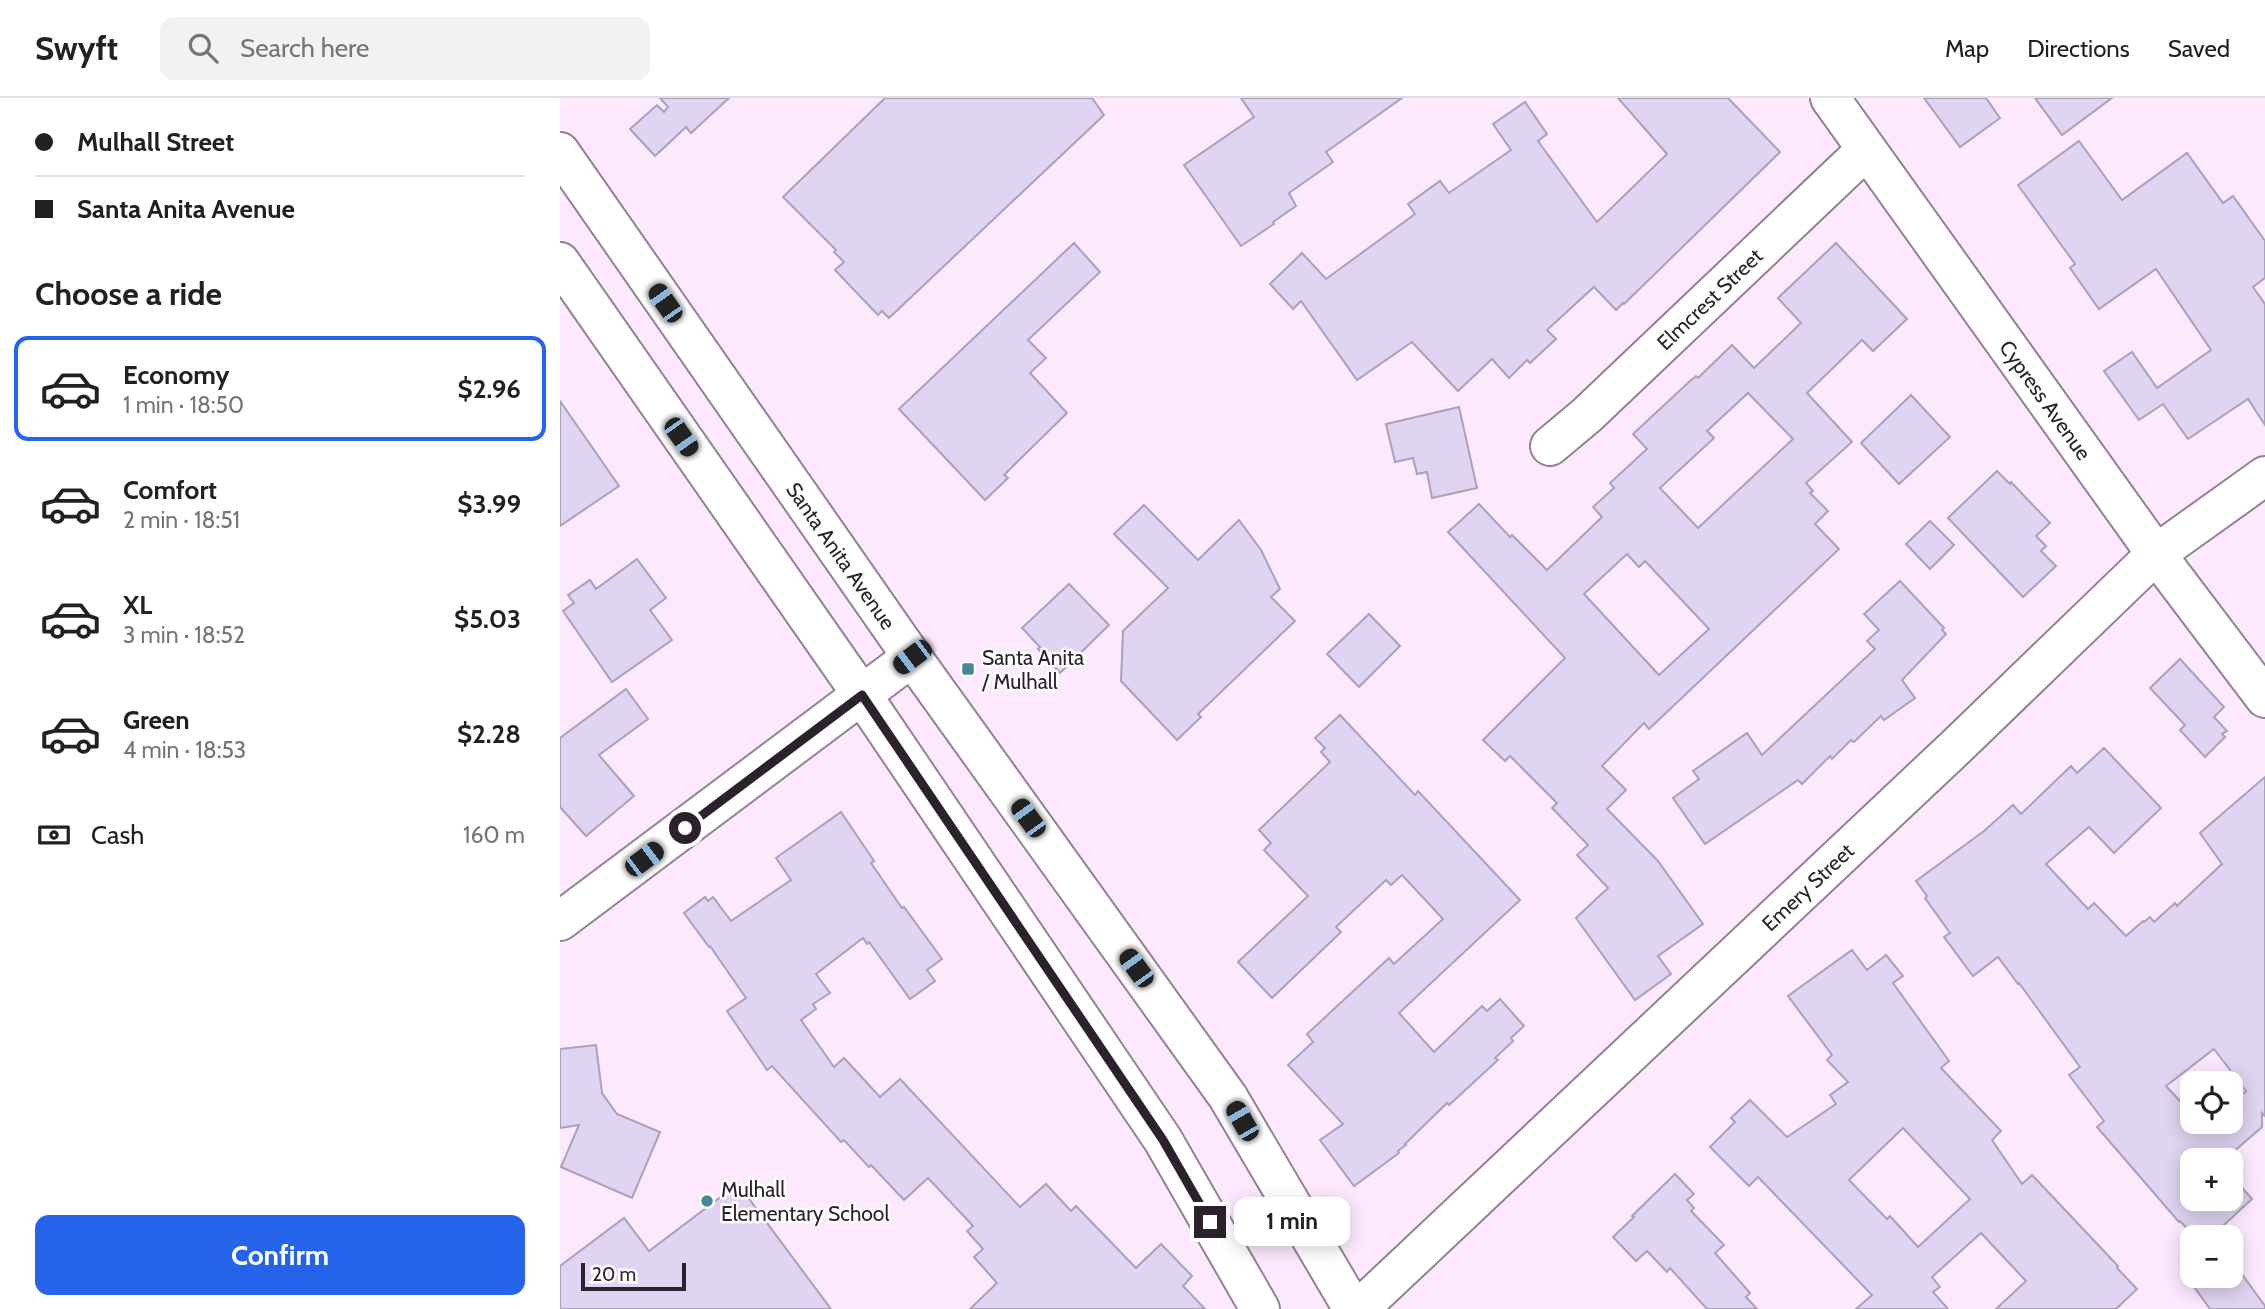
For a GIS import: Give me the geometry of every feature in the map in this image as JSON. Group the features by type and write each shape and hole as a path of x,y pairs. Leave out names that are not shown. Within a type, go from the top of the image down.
{"street":[{"name":"Cypress Avenue","path":"1830,98 2156,554 2265,698"},
{"name":"Elmcrest Street","path":"1550,446 1587,415 1866,150"},
{"name":"Santa Anita Avenue","path":"560,152 912,657 1228,1097 1353,1309"},
{"path":"560,262 862,695 1163,1140 1260,1309"},
{"name":"Emery Street","path":"1359,1309 1947,756 2156,554 2265,476"},
{"path":"560,921 912,657"}],"building":[{"path":"660,98 729,98 691,133 686,127 655,156 630,129 657,105 664,112 668,107"},
{"path":"885,98 1092,98 1104,115 889,318 882,311 878,315 835,270 844,262 834,252 836,250 783,197"},
{"path":"1241,98 1402,98 1326,152 1333,162 1289,193 1296,206 1241,246 1184,165 1254,117"},
{"path":"1618,98 1728,98 1780,152 1624,304 1616,310 1594,287 1547,330 1556,339 1530,363 1527,360 1509,378 1492,359 1458,391 1412,342 1357,380 1301,301 1293,309 1270,284 1302,253 1326,279 1415,214 1408,204 1440,181 1449,193 1511,150 1493,124 1525,102 1547,134 1538,141 1597,222 1667,154"},
{"path":"1924,98 1986,98 2000,118 1960,147"},
{"path":"2035,98 2112,98 2062,135"},
{"path":"2079,141 2122,200 2187,153 2223,203 2233,196 2265,241 2265,278 2253,287 2265,304 2265,425 2248,399 2188,439 2163,404 2139,420 2104,371 2132,352 2157,388 2211,350 2156,269 2099,309 2070,268 2075,264 2018,185"},
{"path":"1074,243 1100,272 1028,340 1046,358 1030,373 1067,413 1004,475 1008,478 985,500 899,409"},
{"path":"1836,243 1907,319 1873,351 1862,340 1807,393 1852,442 1806,483 1813,491 1810,493 1828,511 1815,524 1839,549 1649,729 1644,723 1602,766 1626,790 1607,809 1658,861 1703,924 1658,956 1671,974 1635,1000 1576,918 1608,888 1577,855 1588,845 1552,808 1557,803 1510,756 1505,761 1483,740 1565,658 1448,532 1479,504 1547,570 1602,517 1593,507 1614,488 1610,483 1647,449 1633,434 1732,345 1754,368 1801,323 1778,298","holes":["1748,393 1793,439 1698,528 1660,488 1714,438 1707,431","1627,554 1639,567 1645,561 1709,629 1659,675 1584,594"]},
{"path":"1911,395 1950,437 1899,484 1861,443"},
{"path":"560,401 619,486 560,526"},
{"path":"1459,407 1477,488 1432,498 1427,472 1417,474 1413,458 1395,462 1386,424"},
{"path":"1997,471 2050,523 2036,536 2046,546 2041,551 2056,566 2023,597 1948,518"},
{"path":"1144,505 1198,560 1239,520 1261,550 1280,589 1271,597 1295,621 1198,714 1201,717 1177,740 1121,681 1123,631 1168,588 1114,534"},
{"path":"1930,521 1954,545 1930,569 1906,544"},
{"path":"637,559 666,598 650,610 672,640 612,682 563,611 574,603 568,595 590,580 596,589"},
{"path":"1900,581 1944,628 1942,630 1946,634 1902,680 1915,698 1884,720 1881,716 1854,742 1851,740 1832,759 1830,756 1802,784 1798,780 1705,844 1673,798 1699,779 1693,771 1747,733 1762,755 1875,649 1867,641 1879,630 1864,614"},
{"path":"1069,584 1109,625 1060,673 1022,628"},
{"path":"1369,614 1400,646 1359,687 1327,654"},
{"path":"2180,659 2224,707 2214,717 2227,731 2222,734 2225,737 2205,757 2180,730 2185,725 2150,688"},
{"path":"626,689 648,719 599,755 634,796 586,836 560,807 560,738"},
{"path":"1340,715 1415,795 1418,791 1520,900 1399,1013 1434,1052 1482,1006 1487,1011 1500,999 1524,1026 1495,1058 1498,1060 1449,1105 1447,1103 1398,1151 1399,1153 1354,1186 1320,1140 1343,1124 1288,1065 1313,1042 1307,1034 1389,958 1394,964 1443,919 1402,875 1391,885 1386,880 1336,927 1341,932 1272,998 1238,962 1308,896 1264,850 1271,843 1259,830 1330,762 1321,752 1325,748 1315,738"},
{"path":"2104,748 2161,808 2114,853 2089,827 2046,864 2088,909 2094,903 2126,936 2143,921 2150,917 2154,922 2175,903 2177,906 2222,864 2200,833 2265,777 2265,1116 2262,1113 2262,1127 2238,1148 2180,1148 2180,1211 2239,1211 2224,1225 2184,1225 2179,1222 2097,1127 2104,1121 2069,1075 2080,1067 2019,983 1998,957 1973,976 1944,937 1950,933 1916,881 1984,831 2013,805 2021,814 2071,766 2077,773"},
{"path":"841,812 874,861 871,863 942,959 927,970 935,981 910,999 869,942 867,944 863,938 816,974 830,993 813,1004 816,1009 801,1020 834,1067 844,1058 880,1097 900,1079 1020,1207 1046,1184 1071,1211 1076,1206 1136,1268 1161,1244 1192,1276 1183,1286 1205,1309 970,1309 997,1283 974,1257 983,1249 967,1231 973,1226 928,1178 904,1200 844,1140 841,1142 772,1066 767,1070 727,1011 746,998 684,913 705,897 708,901 713,897 731,921 791,880 776,858"},
{"path":"1852,950 1867,970 1886,955 1903,976 1893,983 1949,1061 1941,1068 2001,1131 1992,1140 2022,1184 2032,1175 2137,1289 2116,1309 1996,1309 2026,1281 1981,1233 1932,1277 1940,1287 1933,1292 1948,1309 1856,1309 1872,1295 1758,1177 1749,1186 1710,1147 1735,1122 1731,1118 1750,1100 1787,1137 1836,1104 1830,1095 1848,1082 1827,1060 1832,1055 1788,996","holes":["1903,1128 1970,1199 1918,1247 1890,1216 1887,1219 1849,1180"]},
{"path":"596,1045 602,1093 617,1114 660,1132 632,1198 561,1167 579,1125 560,1128 560,1049"},
{"path":"1675,1174 1694,1194 1687,1200 1694,1208 1691,1211 1724,1245 1715,1253 1750,1293 1746,1297 1757,1309 1707,1309 1670,1268 1667,1272 1647,1251 1636,1261 1613,1237"},
{"path":"738,1184 831,1309 560,1309 560,1266 624,1218 649,1251"},
{"path":"2243,1189 2252,1199 2243,1207"},
{"path":"2243,1276 2265,1306 2265,1309 2210,1309 2195,1288 2243,1288"}],"place":[{"name":"Santa Anita / Mulhall","path":"968,669"},
{"name":"Mulhall Elementary School","path":"707,1201"}],"route":[{"path":"685,828 862,695 1163,1140 1210,1222"}]}
